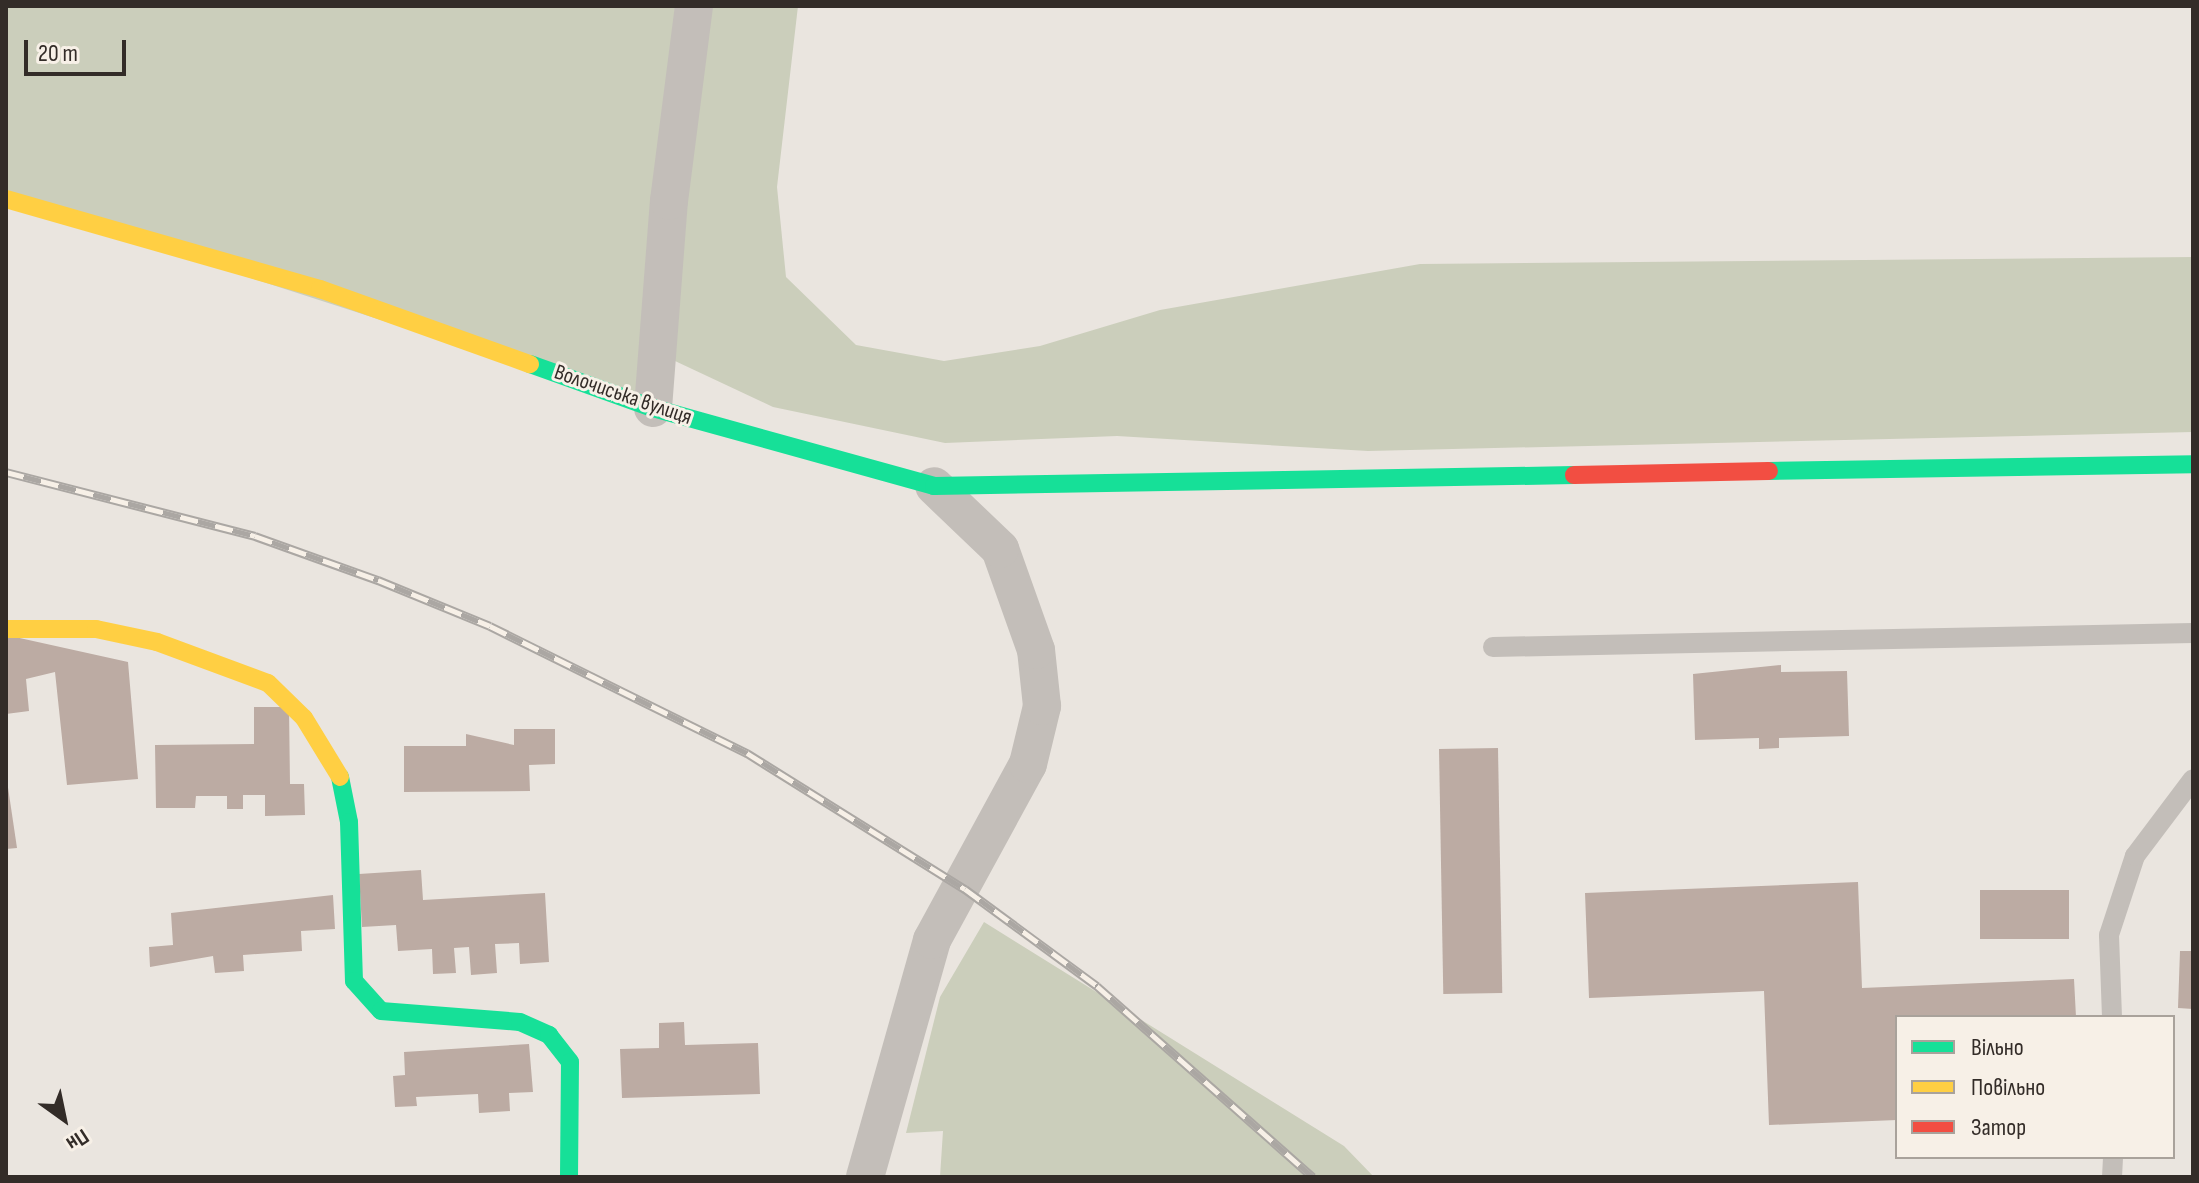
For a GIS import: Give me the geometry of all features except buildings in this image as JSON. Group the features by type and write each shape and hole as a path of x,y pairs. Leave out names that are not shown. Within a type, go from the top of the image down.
{"main road":[{"name":"Волочиська вулиця","path":"6,199 320,289 653,408 934,486 1258,483 2193,464"},
{"path":"6,629 96,629 157,642 268,683 286,701 339,771 354,872 354,981 381,1011 520,1022 549,1035 570,1062 575,1105 569,1177"}],"street":[{"path":"653,408 669,201 694,6"},
{"path":"865,1177 932,940 1028,764 1042,706 1036,650 1000,549 934,486"}],"lane":[{"path":"1493,647 2193,633"},
{"path":"2112,1015 2109,935 2135,856 2193,779"}],"green space":[{"path":"6,6 798,6 777,187 786,277 856,345 944,361 1040,346 1160,310 1420,264 2193,257 2193,432 1368,451 1117,436 945,443 773,407 658,353 653,408 6,199"},
{"path":"984,922 1344,1146 1374,1177 940,1177 943,1131 906,1133 940,997"}],"railway":[{"path":"6,472 255,536 378,580 490,626 747,753 965,889 1097,986 1313,1177"}],"traffic: fast":[{"path":"530,364 653,408 934,486 1574,475"},
{"path":"1769,471 2193,464"},
{"path":"340,777 349,822 354,981 381,1011 520,1022 549,1035 570,1062 569,1177"}],"traffic: slow":[{"path":"6,199 320,289 530,364"},
{"path":"6,629 96,629 157,642 268,683 304,718 340,777"}],"traffic: jam":[{"path":"1574,475 1769,471"}]}
